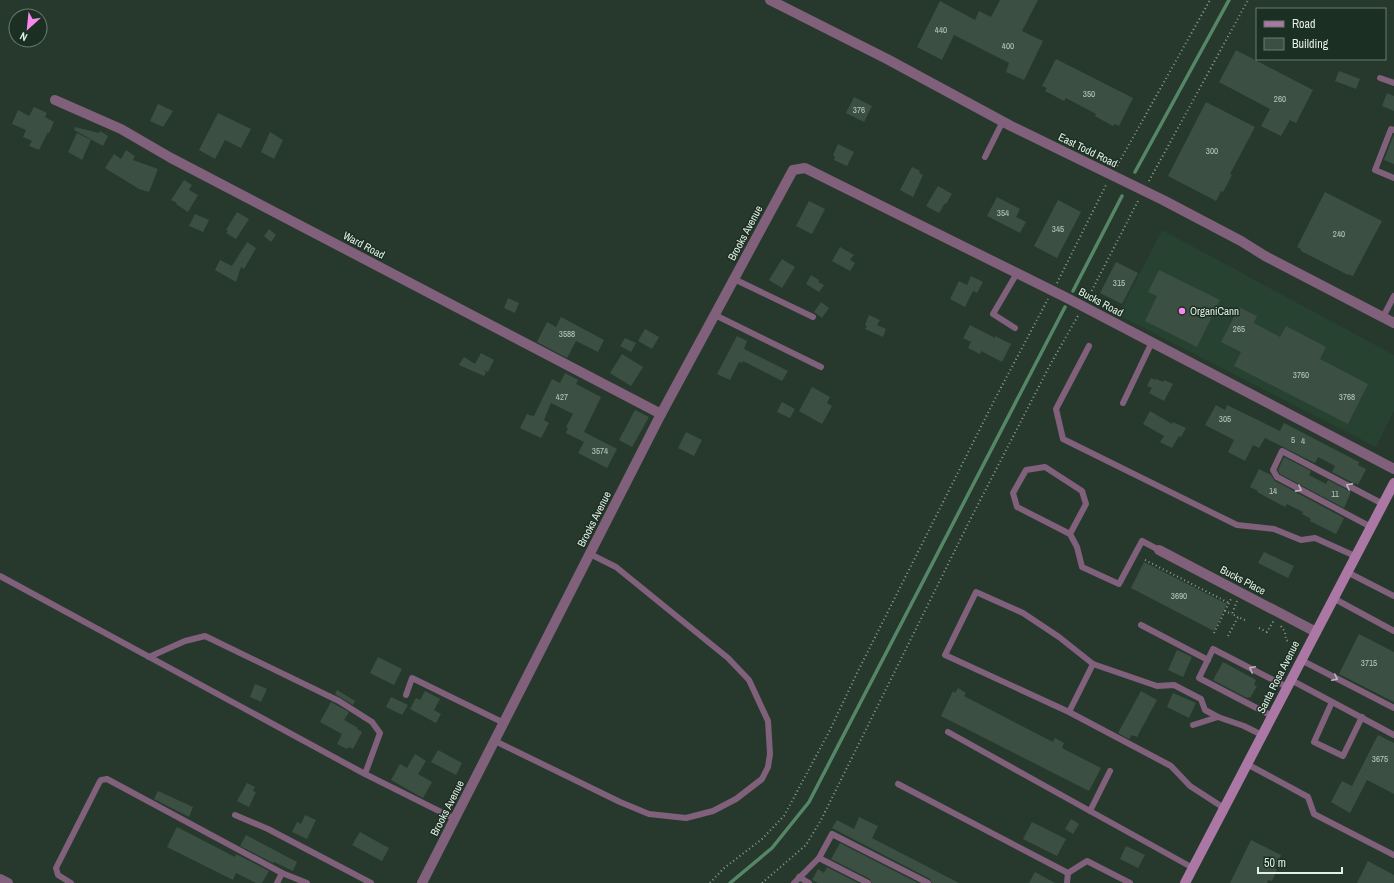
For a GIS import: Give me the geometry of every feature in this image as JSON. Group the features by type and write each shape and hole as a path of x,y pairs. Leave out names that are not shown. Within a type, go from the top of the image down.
{"main road":[{"name":"Santa Rosa Avenue","path":"1185,883 1394,483"}],"street":[{"name":"East Todd Road","path":"770,0 887,59 1003,121 1144,190 1241,241 1265,256 1394,323"},
{"name":"Ward Road","path":"55,100 121,129 178,161 661,414"},
{"name":"Bucks Road","path":"793,170 805,168 1017,273 1394,469"},
{"name":"Brooks Avenue","path":"422,883 661,414 793,170"},
{"name":"Bucks Place","path":"1159,550 1316,632"},
{"path":"0,879 8,883"}],"lane":[{"path":"1380,78 1394,83"},
{"path":"985,157 1003,121"},
{"path":"1394,130 1391,129 1375,170 1394,178"},
{"path":"1015,328 993,314 1017,273"},
{"path":"734,279 813,318"},
{"path":"1383,317 1394,296"},
{"path":"715,314 821,367"},
{"path":"1123,403 1152,342"},
{"path":"1089,346 1056,409 1063,439 1237,525 1274,529 1301,540 1315,538 1355,556"},
{"path":"1371,526 1277,477 1273,470 1282,451 1383,504"},
{"path":"1070,534 1086,504 1082,491 1045,467 1026,470 1013,493 1017,507 1070,534 1078,547 1082,567 1119,584 1142,541 1159,550"},
{"path":"495,741 620,802 649,814 686,818 713,811 736,799 762,779 768,767 770,754 768,720 749,680 728,658 616,567 590,554"},
{"path":"1347,572 1394,596"},
{"path":"0,576 365,774 455,819"},
{"path":"1224,808 1190,786 1171,766 1069,712 945,655 976,592 1023,613 1059,637 1093,664 1157,686 1174,685 1201,699 1205,710 1262,735"},
{"path":"1333,598 1394,630"},
{"path":"1141,625 1208,660"},
{"path":"149,657 185,641 205,636 339,701 372,722 380,733 365,774"},
{"path":"1272,716 1198,678 1213,650 1332,702 1394,735"},
{"path":"1301,660 1394,708"},
{"path":"1069,712 1093,664"},
{"path":"406,695 412,678 504,723"},
{"path":"1332,702 1314,742 1343,756 1362,717"},
{"path":"1193,725 1218,717"},
{"path":"948,732 1193,868"},
{"path":"1247,764 1308,797 1314,814 1394,855"},
{"path":"1090,811 1110,771"},
{"path":"71,883 58,875 56,868 99,783 104,779 111,781 282,872 307,883"},
{"path":"898,784 1068,873"},
{"path":"234,815 268,829 371,883"},
{"path":"794,883 819,858 832,834 928,883"},
{"path":"819,858 868,883"},
{"path":"1068,873 1087,861 1130,883"},
{"path":"277,883 282,872"},
{"path":"1067,883 1068,873"},
{"path":"799,878 809,883"}],"path":[{"path":"710,883 762,839 784,816 830,730 857,673 996,398 1112,175 1210,0"},
{"path":"762,883 806,845 821,820 970,520 1050,365 1084,307 1144,190 1248,0"},
{"path":"1145,560 1229,603"},
{"path":"1214,633 1231,599"},
{"path":"1232,614 1233,610"},
{"path":"1225,611 1247,621"},
{"path":"1228,636 1238,617"},
{"path":"1259,628 1267,632 1274,620 1283,628 1286,640 1288,641"}],"shaded area":[{"path":"1162,230 1394,355 1394,411 1376,447 1118,315"}],"building":[{"path":"1000,0 1038,0 1022,31 1043,41 1024,80 1006,72 1009,63 954,35 942,60 917,47 940,1 975,20 979,11 991,17"},
{"path":"1236,50 1313,90 1296,123 1290,120 1281,136 1261,126 1270,109 1219,82"},
{"path":"1056,59 1133,98 1119,126 1115,124 1113,126 1095,116 1096,114 1066,98 1064,101 1045,91 1047,88 1042,86"},
{"path":"1339,71 1360,79 1356,89 1335,81"},
{"path":"1387,93 1394,96 1394,111 1382,106"},
{"path":"854,97 872,106 864,122 846,113"},
{"path":"1206,102 1255,127 1230,174 1232,175 1223,192 1221,191 1216,201 1168,176"},
{"path":"158,104 173,111 163,127 150,121"},
{"path":"34,107 47,113 45,117 54,122 39,150 29,146 32,141 23,137 26,130 12,124 18,110 29,116"},
{"path":"218,113 251,129 241,148 225,140 215,159 199,150"},
{"path":"75,127 99,133 100,131 108,136 103,146 74,130"},
{"path":"270,132 283,140 274,159 261,152"},
{"path":"77,133 91,140 82,160 68,152"},
{"path":"1394,134 1394,164 1384,160"},
{"path":"838,144 854,152 847,166 834,160 835,157 833,155"},
{"path":"126,150 135,156 133,160 158,169 149,192 139,189 105,168 114,154 121,159"},
{"path":"912,167 920,171 919,173 923,175 913,197 900,190"},
{"path":"184,180 192,185 189,190 198,195 188,212 171,200"},
{"path":"938,186 952,194 939,213 926,206"},
{"path":"1325,192 1382,221 1353,276 1348,275 1301,251 1301,249 1297,247"},
{"path":"997,197 1020,209 1016,217 1026,222 1020,233 987,216"},
{"path":"1058,200 1081,212 1057,258 1034,246"},
{"path":"809,201 825,209 812,234 796,226"},
{"path":"237,212 249,219 236,239 226,233 228,231 226,230"},
{"path":"195,214 209,220 203,232 189,226"},
{"path":"269,229 276,235 271,242 264,236"},
{"path":"247,242 256,248 244,269 241,267 236,282 215,270 220,260 232,266"},
{"path":"840,247 854,255 850,260 855,263 850,271 832,261"},
{"path":"782,259 795,267 782,288 769,280"},
{"path":"1116,262 1138,273 1122,304 1100,293"},
{"name":"OrganiCann","path":"1159,270 1220,300 1197,347 1145,321 1157,296 1148,292"},
{"path":"811,275 819,280 818,282 824,285 819,292 806,284"},
{"path":"971,276 983,282 977,293 973,291 965,307 950,299 959,281 967,285"},
{"path":"508,298 519,303 515,313 504,308"},
{"path":"821,302 829,308 822,318 814,312"},
{"path":"1239,307 1257,316 1254,323 1280,337 1286,326 1326,347 1320,359 1368,384 1348,424 1234,366 1241,352 1221,342"},
{"path":"869,315 880,320 877,325 886,329 883,337 865,329"},
{"path":"561,317 604,340 598,352 576,341 567,358 537,342 547,322 556,327"},
{"path":"970,325 995,338 995,336 1011,344 1002,362 981,351 980,354 968,348 971,342 963,338"},
{"path":"645,329 659,337 652,349 638,341"},
{"path":"737,336 747,341 744,349 788,371 782,381 743,361 742,363 739,362 730,380 717,374"},
{"path":"625,338 636,343 631,352 620,346"},
{"path":"481,353 494,360 488,372 482,369 486,372 484,376 459,365 464,357 475,364"},
{"path":"622,354 643,367 631,386 610,373"},
{"path":"565,373 578,380 576,384 601,397 584,432 617,449 607,468 578,453 584,442 566,433 568,428 566,427 573,414 551,403 544,420 549,423 541,438 520,428 527,414 534,416 552,379 560,383"},
{"path":"1151,378 1163,382 1164,380 1173,384 1164,401 1149,393 1152,388 1147,386"},
{"path":"812,387 830,397 827,403 832,406 822,424 799,411"},
{"path":"782,402 795,409 790,418 777,412"},
{"path":"1216,405 1225,410 1227,405 1280,431 1284,423 1359,462 1358,465 1366,469 1358,485 1332,472 1335,466 1318,457 1315,463 1265,438 1259,448 1253,445 1245,461 1228,452 1234,440 1205,425"},
{"path":"635,410 649,417 632,447 619,440"},
{"path":"1150,411 1172,424 1173,422 1186,428 1172,448 1160,442 1164,436 1143,424"},
{"path":"686,432 702,440 694,456 678,448"},
{"path":"1284,457 1311,471 1309,475 1326,484 1328,480 1351,492 1344,508 1280,474 1278,470"},
{"path":"1259,469 1271,475 1275,481 1344,518 1336,534 1310,521 1311,519 1302,514 1303,512 1287,504 1285,507 1250,487"},
{"path":"1264,552 1294,566 1288,578 1258,563"},
{"path":"1144,562 1227,604 1214,631 1131,588"},
{"path":"1359,634 1394,652 1394,702 1339,674"},
{"path":"1177,650 1192,657 1183,677 1168,670"},
{"path":"378,657 402,669 394,685 370,673"},
{"path":"1223,662 1256,680 1254,685 1257,686 1250,698 1247,698 1213,680"},
{"path":"255,684 267,689 261,702 250,697"},
{"path":"958,688 966,693 964,696 1053,742 1055,738 1064,743 1062,748 1101,768 1089,791 941,716 953,691 955,693"},
{"path":"337,690 355,701 353,705 335,694"},
{"path":"425,691 440,699 434,710 441,714 436,723 410,709 416,698 420,700"},
{"path":"1141,691 1157,700 1137,737 1132,735 1129,739 1118,733"},
{"path":"1173,693 1196,703 1189,718 1167,707"},
{"path":"391,697 408,705 402,715 386,707"},
{"path":"331,702 349,712 344,720 362,732 353,749 349,747 347,749 337,744 342,734 320,722"},
{"path":"1378,735 1394,743 1394,794 1367,780 1350,813 1331,802 1342,781 1352,786"},
{"path":"438,750 462,763 456,775 431,762"},
{"path":"415,754 426,761 418,774 432,782 423,798 391,780 400,764 407,768"},
{"path":"247,783 255,787 253,791 256,792 249,807 237,801"},
{"path":"158,791 193,807 189,817 154,799"},
{"path":"305,815 316,820 307,839 292,832 297,822 301,824"},
{"path":"859,817 878,826 872,838 959,883 932,883 930,879 832,828 837,820 854,829"},
{"path":"1071,819 1079,824 1073,834 1065,829"},
{"path":"1032,822 1066,839 1057,856 1023,839"},
{"path":"177,827 235,857 236,854 269,871 262,883 256,883 236,873 233,880 167,847"},
{"path":"360,832 389,848 382,861 352,845"},
{"path":"246,835 297,862 293,871 274,862 273,863 240,846"},
{"path":"1251,840 1281,855 1275,868 1277,870 1272,881 1268,880 1267,883 1230,883"},
{"path":"840,843 918,883 872,883 870,879 831,859"},
{"path":"1126,846 1145,855 1138,868 1120,859"},
{"path":"1368,861 1394,875 1394,883 1357,883"},
{"path":"827,867 858,883 818,883 812,880 818,869 824,873"},
{"path":"1035,872 1055,883 1029,883"}],"waterway":[{"path":"1135,172 1229,0"},
{"path":"1073,291 1122,196"},
{"path":"730,883 772,848 809,802 1065,307"}],"place":[{"name":"OrganiCann","path":"1182,311"}]}
